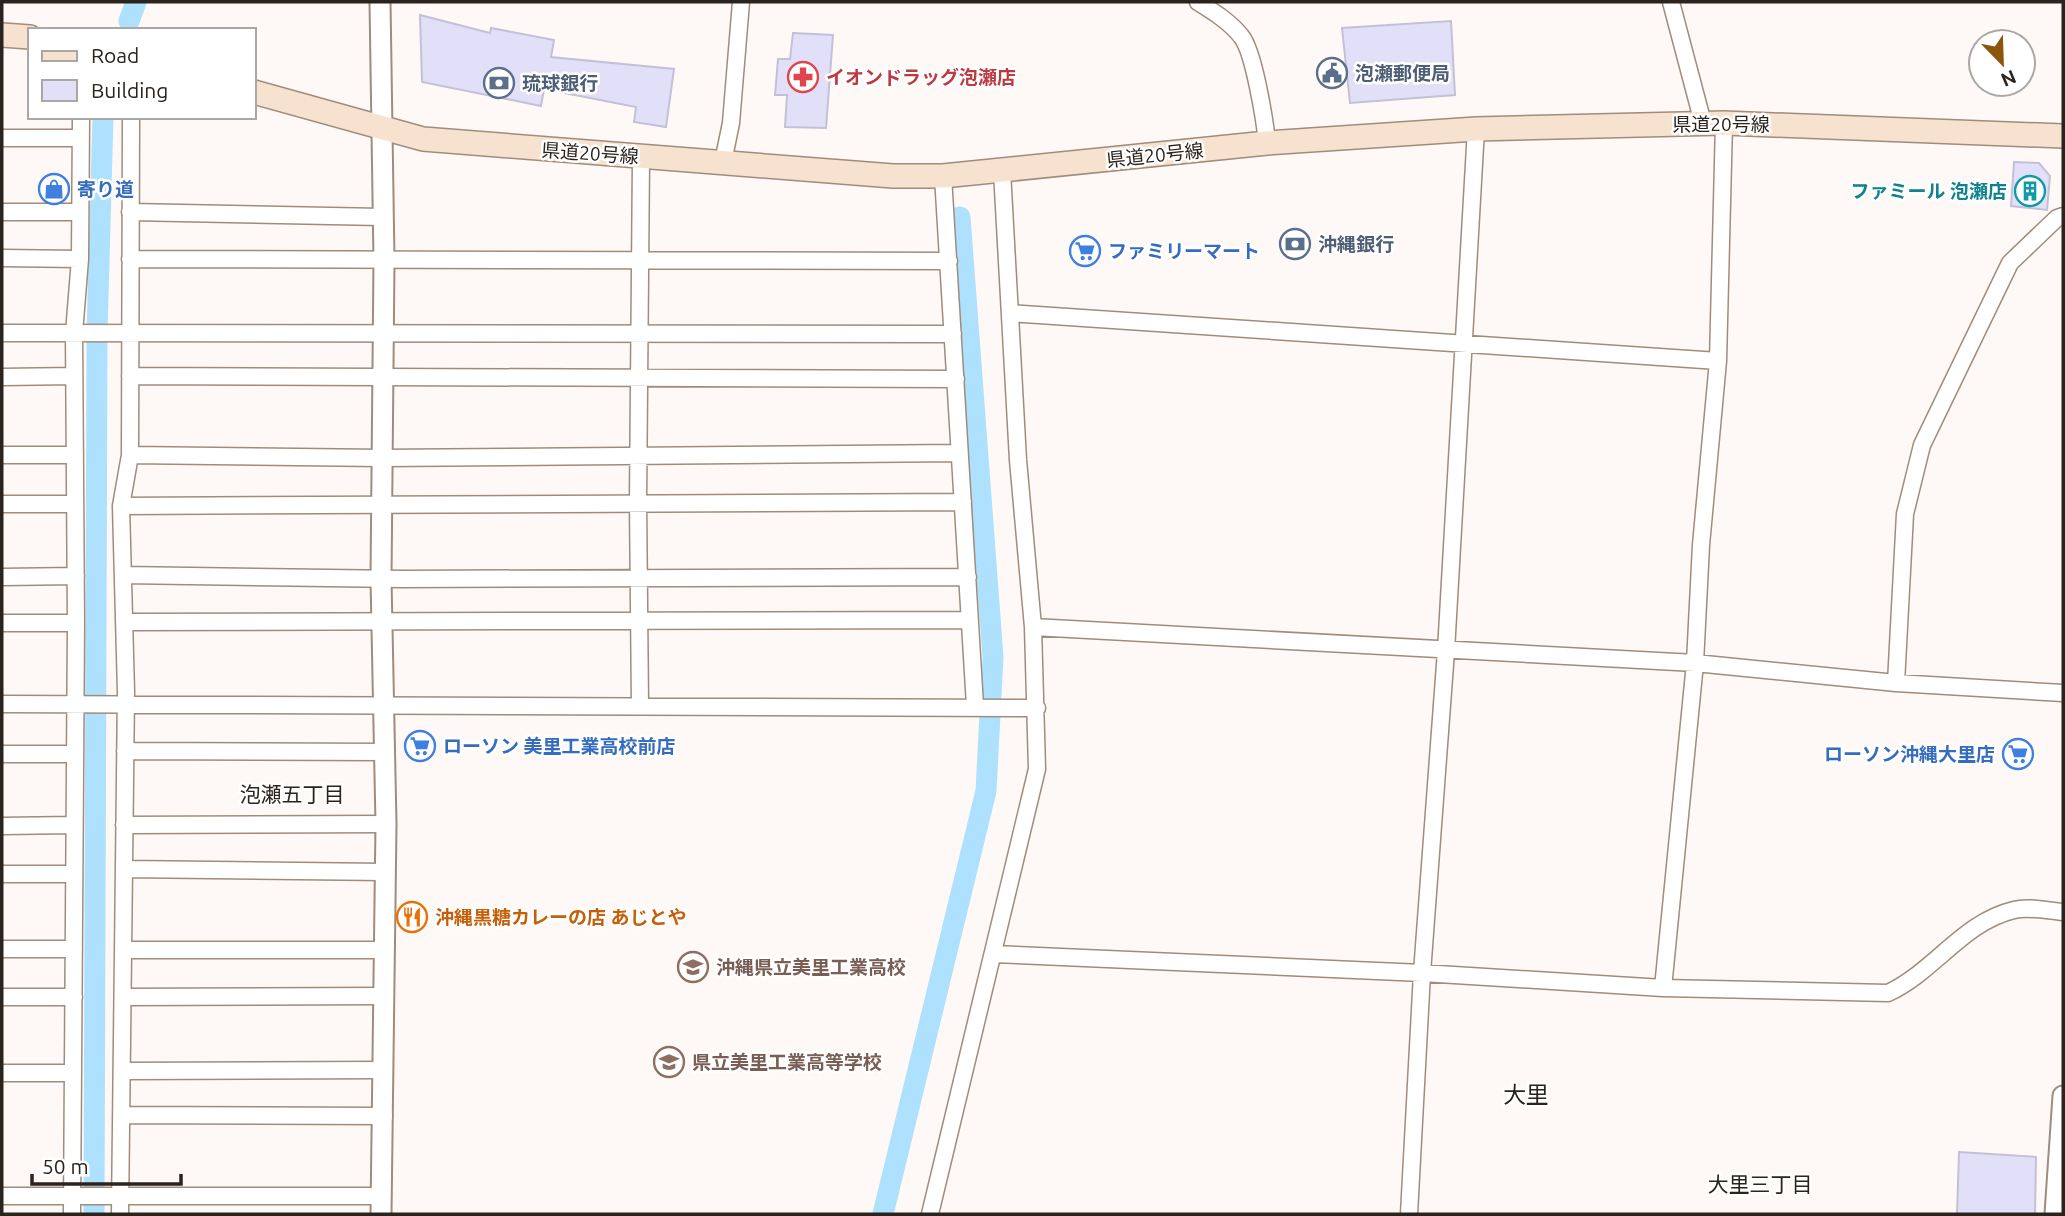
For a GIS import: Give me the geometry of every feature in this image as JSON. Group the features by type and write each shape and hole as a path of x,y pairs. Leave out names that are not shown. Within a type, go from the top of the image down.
{"main road":[{"path":"2,35 28,37"},
{"name":"県道20号線","path":"256,93 422,139 893,176 943,176 1267,143 1476,129 1713,123 2063,136"}],"street":[{"path":"2,1196 120,1194 381,1205 386,824 381,579 384,260 380,2"},
{"path":"723,162 731,123 741,2"},
{"path":"1198,2 1221,16 1243,38 1264,120 1267,143"},
{"path":"1663,988 1695,663 1701,545 1718,361 1713,123 1671,2"},
{"path":"72,1214 76,704 74,333 80,259 80,119"},
{"path":"120,1214 126,703 121,506 130,455 131,119"},
{"path":"1409,1214 1422,973 1446,651 1476,129"},
{"path":"2,138 81,138"},
{"path":"640,706 638,258 641,158"},
{"path":"930,1214 1037,769 1033,627 1018,460 1002,171"},
{"path":"943,176 975,706"},
{"path":"2,212 80,212"},
{"path":"130,212 382,217"},
{"path":"1896,683 1905,514 1922,445 2010,263 2057,218 2063,216"},
{"path":"2,258 80,259"},
{"path":"130,260 638,258 949,261"},
{"path":"1010,313 1718,361"},
{"path":"2,333 638,336 953,334"},
{"path":"2,377 74,376"},
{"path":"130,376 638,380 956,379"},
{"path":"130,455 382,458 959,453"},
{"path":"2,455 75,455"},
{"path":"121,506 382,502 963,502"},
{"path":"2,504 75,504"},
{"path":"122,575 381,579 968,577"},
{"path":"2,577 76,576"},
{"path":"124,622 382,624 970,620"},
{"path":"2,623 76,623"},
{"path":"1033,627 1695,663 1896,683 2063,693"},
{"path":"2,704 1037,708"},
{"path":"125,751 385,752"},
{"path":"2,754 75,754"},
{"path":"124,825 386,824"},
{"path":"2,826 74,825"},
{"path":"124,869 385,872"},
{"path":"2,874 74,874"},
{"path":"993,954 1422,973 1663,988 1888,993 1910,983 1981,922 2017,909 2063,912"},
{"path":"2,949 74,949"},
{"path":"123,950 385,950"},
{"path":"122,997 385,996"},
{"path":"2,997 74,997"},
{"path":"122,1071 384,1070"},
{"path":"2,1073 73,1073"},
{"path":"2055,1214 2061,1160 2063,1096"},
{"path":"121,1115 384,1116"}],"building":[{"path":"420,15 490,33 491,28 554,40 551,57 674,69 666,127 634,122 636,107 544,89 541,106 422,82"},
{"path":"1451,21 1455,95 1350,103 1342,28"},
{"name":"イオンドラッグ泡瀬店","path":"793,33 833,35 826,128 785,127 787,95 775,95 778,59 790,59"},
{"name":"ファミール 泡瀬店","path":"2014,162 2039,163 2050,176 2047,210 2011,206"},
{"path":"1959,1152 2036,1157 2035,1214 1957,1214"}],"waterway":[{"path":"129,21 136,2"},
{"path":"94,1214 97,334 103,119"},
{"path":"883,1214 986,791 993,657 960,217"}],"place":[{"name":"泡瀬郵便局","path":"1332,73"},
{"name":"イオンドラッグ泡瀬店","path":"803,77"},
{"name":"琉球銀行","path":"499,83"},
{"name":"寄り道","path":"54,189"},
{"name":"ファミール 泡瀬店","path":"2030,191"},
{"name":"沖縄銀行","path":"1295,244"},
{"name":"ファミリーマート","path":"1085,251"},
{"name":"ローソン 美里工業高校前店","path":"420,746"},
{"name":"ローソン沖縄大里店","path":"2018,754"},
{"name":"沖縄黒糖カレーの店 あじとや","path":"412,917"},
{"name":"沖縄県立美里工業高校","path":"693,967"},
{"name":"県立美里工業高等学校","path":"669,1062"}],"district":[{"name":"泡瀬五丁目","path":"292,794"},
{"name":"大里","path":"1526,1094"},
{"name":"大里三丁目","path":"1760,1184"}]}
